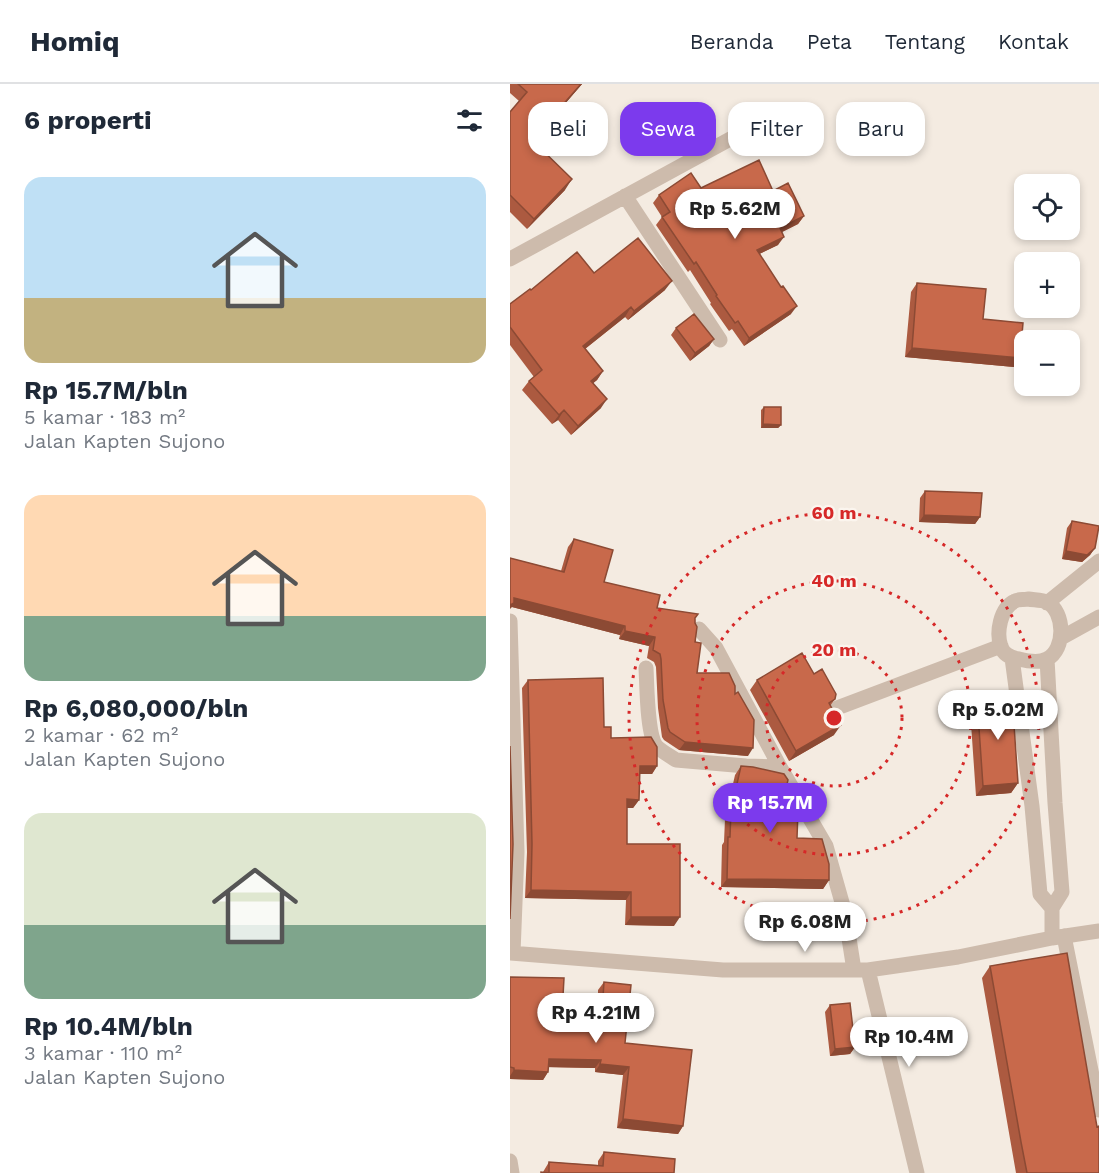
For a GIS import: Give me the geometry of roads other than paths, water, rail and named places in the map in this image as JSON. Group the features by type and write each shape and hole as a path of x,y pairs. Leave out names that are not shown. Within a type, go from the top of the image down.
{"street":[{"path":"510,259 728,140"},
{"path":"625,196 720,340"},
{"path":"1047,603 1099,561"},
{"path":"1028,599 1047,603 1056,613 1061,625 1061,638 1057,650 1040,661 1012,658 1006,654 1001,646 999,628 1003,611 1015,601 1028,599"},
{"path":"1061,638 1099,617"},
{"path":"510,621 517,852 511,953 723,970 861,970 958,957 1099,931"},
{"path":"699,629 716,648 780,767 826,846 917,1173"},
{"path":"837,708 1001,646"},
{"path":"1012,658 1032,806 1040,894 1052,908 1099,1110"},
{"path":"1047,658 1062,892 1052,908"},
{"path":"646,669 651,735 656,746 676,760 780,767"},
{"path":"1032,806 1055,803"},
{"path":"510,1161 512,1173"}]}
